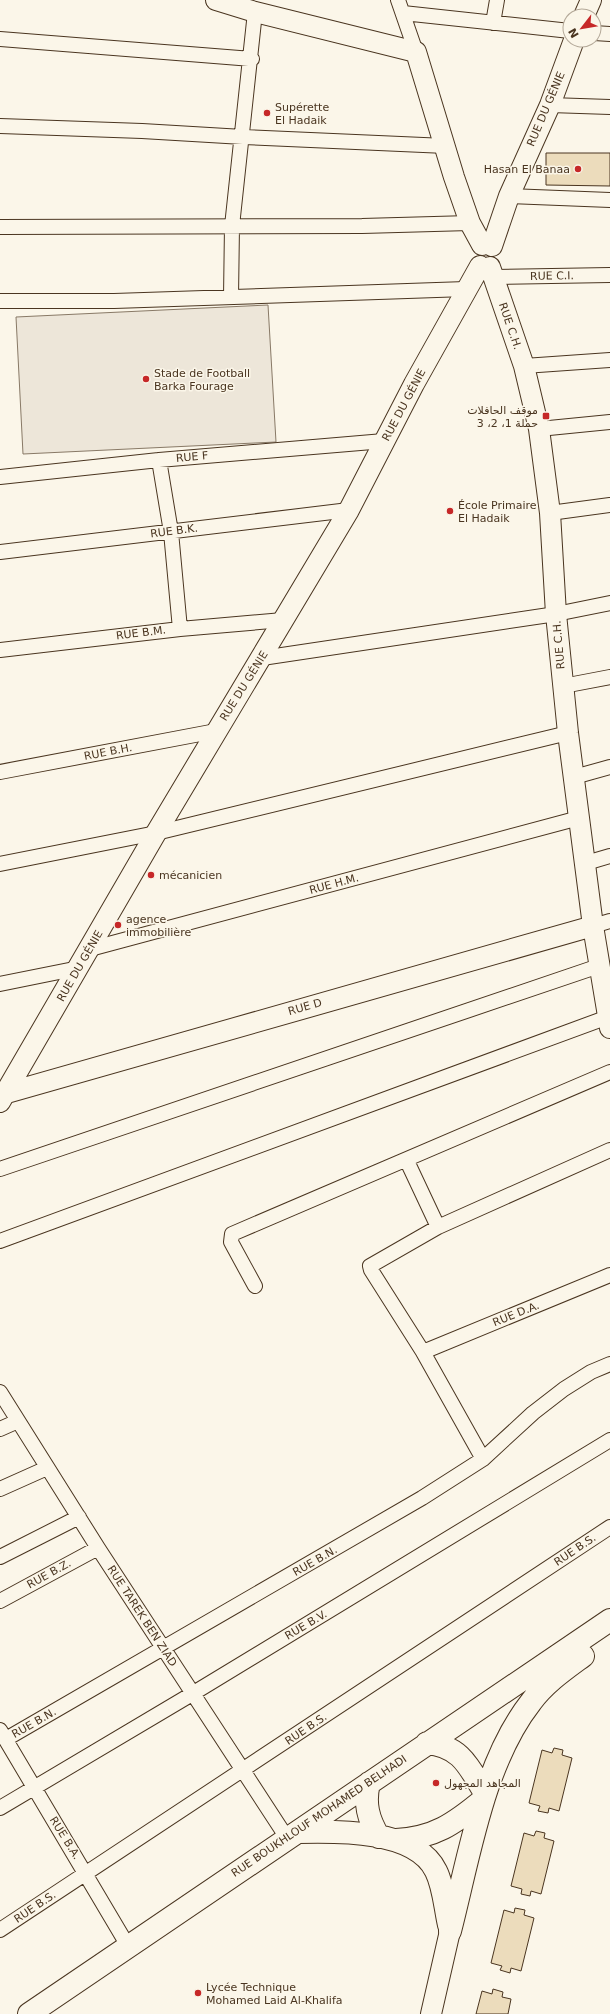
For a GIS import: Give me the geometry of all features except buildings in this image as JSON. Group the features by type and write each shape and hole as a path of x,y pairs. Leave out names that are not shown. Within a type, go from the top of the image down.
{"main road":[{"name":"RUE BOUKHLOUF MOHAMED BELHADI","path":"29,2014 610,1620"},
{"path":"450,1931 484,1796 513,1729 531,1702 553,1678 610,1637"},
{"path":"427,1743 437,1744 457,1752 470,1768 484,1796"},
{"path":"369,1783 367,1792 367,1811 370,1820 387,1838 420,1851 432,1864 439,1878 450,1931"},
{"path":"292,1835 338,1832 387,1838 416,1838 447,1828 484,1796"}],"street":[{"path":"216,0 256,12 416,52"},
{"path":"493,23 497,0"},
{"path":"487,245 470,223 454,177 446,146 401,6 493,23 562,30"},
{"path":"231,297 232,226 252,59 256,12"},
{"path":"0,39 252,59"},
{"name":"RUE DU GÉNIE","path":"487,245 550,105 571,48"},
{"path":"550,105 610,107"},
{"path":"0,126 142,131 446,146"},
{"path":"509,196 610,200"},
{"path":"0,227 362,226 470,223"},
{"name":"RUE C.H.","path":"487,245 478,248 474,257 488,270 524,366 539,429 550,513 556,614 568,733 586,863 602,923 599,966 609,1022"},
{"name":"RUE DU GÉNIE","path":"2,1097 79,968 216,731 262,658 349,510 384,441 466,289 488,270"},
{"name":"RUE C.I.","path":"488,270 610,274"},
{"path":"0,301 114,301 466,289"},
{"path":"524,366 610,360"},
{"path":"539,429 610,422"},
{"name":"RUE F","path":"0,475 384,441"},
{"path":"159,460 172,532 180,629"},
{"path":"550,513 610,505"},
{"name":"RUE B.K.","path":"0,552 349,510"},
{"path":"262,658 556,614 610,603"},
{"name":"RUE B.M.","path":"0,650 180,629 283,620"},
{"path":"563,686 610,677"},
{"name":"RUE B.H.","path":"0,772 216,731"},
{"path":"0,864 156,833 568,733"},
{"path":"574,777 610,767"},
{"name":"RUE H.M.","path":"90,949 579,818"},
{"path":"586,863 610,856"},
{"name":"RUE D","path":"2,1097 602,923"},
{"path":"0,1169 599,966"},
{"path":"0,984 79,968"},
{"path":"0,1241 609,1022"},
{"path":"255,1286 230,1242 232,1234 610,1072"},
{"path":"483,1459 423,1352 371,1270 370,1266 438,1227 610,1150"},
{"path":"407,1160 438,1227"},
{"name":"RUE D.A.","path":"423,1352 610,1276"},
{"name":"RUE B.N.","path":"3,1734 162,1648 422,1498 483,1459 533,1413 564,1389 591,1372 610,1364"},
{"name":"RUE TAREK BEN ZIAD","path":"0,1392 192,1694 243,1771 292,1835"},
{"path":"0,1429 18,1421"},
{"name":"RUE B.V.","path":"0,1808 192,1694 610,1440"},
{"path":"0,1489 47,1468"},
{"path":"0,1557 79,1518"},
{"name":"RUE B.S.","path":"0,1930 243,1771 610,1527"},
{"name":"RUE B.Z.","path":"0,1601 98,1548"},
{"name":"RUE B.A.","path":"3,1734 128,1946"},
{"path":"431,2014 450,1931"}],"shaded area":[{"name":"Stade de Football Barka Fourage","path":"268,305 276,442 23,454 16,317"}],"place":[{"name":"Supérette El Hadaik","path":"267,113"},
{"name":"Hasan El Banaa","path":"578,169"},
{"name":"Stade de Football Barka Fourage","path":"146,379"},
{"name":"موقف الحافلات حملة 1، 2، 3","path":"546,416"},
{"name":"École Primaire El Hadaik","path":"450,511"},
{"name":"mécanicien","path":"151,875"},
{"name":"agence immobilière","path":"118,925"},
{"name":"المجاهد المجهول","path":"436,1783"},
{"name":"Lycée Technique Mohamed Laid Al-Khalifa","path":"198,1993"}]}
